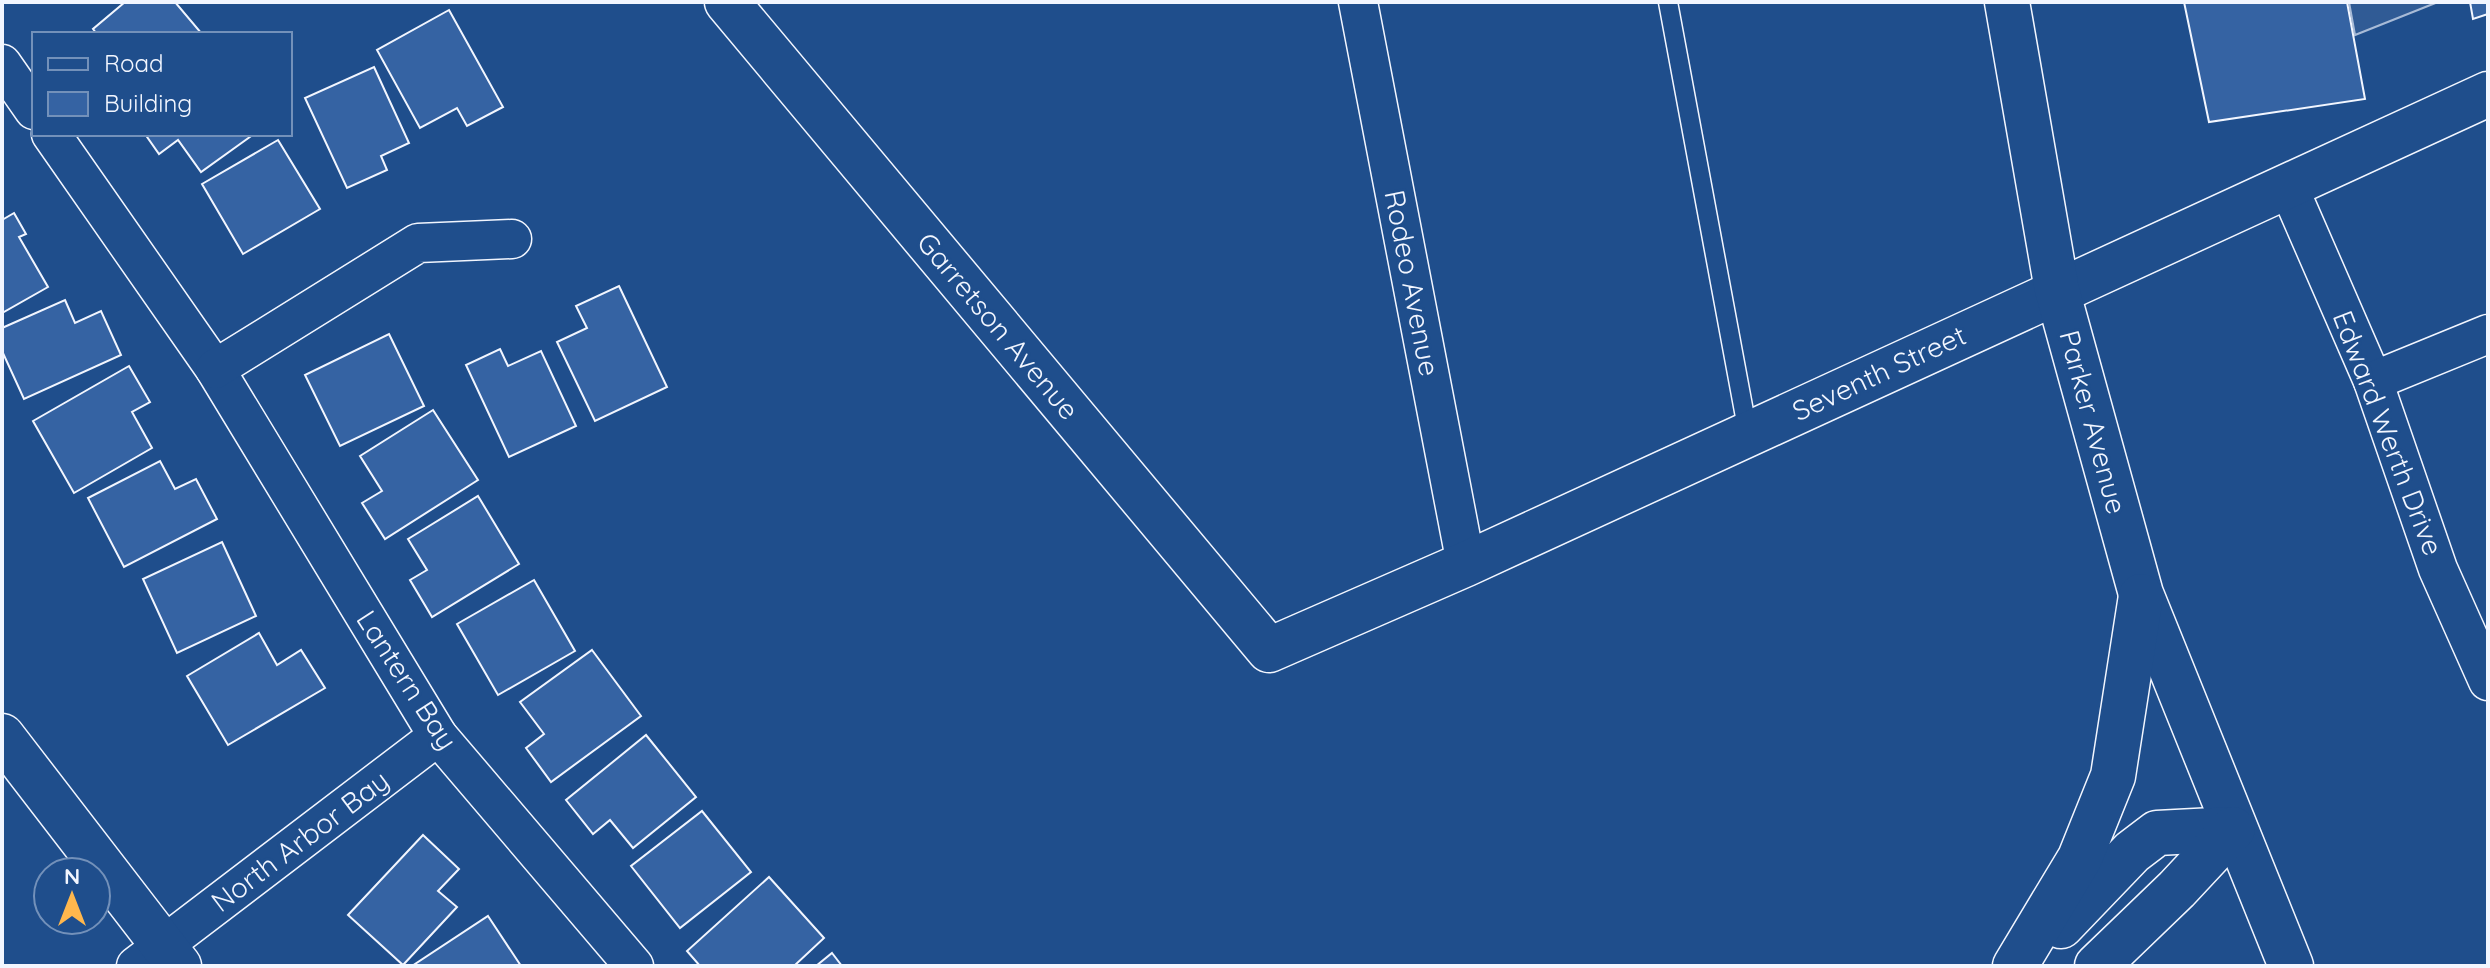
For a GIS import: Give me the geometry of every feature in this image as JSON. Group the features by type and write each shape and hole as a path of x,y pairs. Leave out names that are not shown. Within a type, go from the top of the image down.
{"street":[{"name":"Rodeo Avenue","path":"1358,2 1466,564"},
{"name":"Parker Avenue","path":"2007,2 2057,290 2141,594 2233,829 2291,966"},
{"name":"Garretson Avenue","path":"739,10 1269,650"},
{"path":"2,64 32,107"},
{"name":"Seventh Street","path":"1269,650 1466,564 2488,94"},
{"name":"Lantern Bay","path":"52,136 215,369 438,736 634,966"},
{"name":"Edward Werth Drive","path":"2288,186 2373,381 2438,569 2488,681"},
{"path":"215,369 418,243 512,239"},
{"path":"2373,381 2488,334"},
{"path":"2015,966 2080,858 2113,776 2141,594"},
{"path":"2,736 159,959"},
{"name":"North Arbor Bay","path":"159,959 438,736"},
{"path":"2025,966 2132,852 2157,833 2233,829"},
{"path":"2097,966 2177,889 2233,829"}],"lane":[{"path":"1668,2 1748,433"}],"shaded area":[{"path":"2349,2 2438,2 2355,35"}],"building":[{"path":"125,2 175,2 200,32 95,32 93,29"},
{"path":"2184,2 2347,2 2365,99 2209,122"},
{"path":"2470,2 2488,2 2488,14 2473,19"},
{"path":"449,10 503,107 467,126 457,108 420,128 377,50"},
{"path":"374,67 409,143 381,156 387,170 347,188 305,98"},
{"path":"146,136 251,136 201,172 178,140 159,154"},
{"path":"278,140 320,209 243,254 202,184"},
{"path":"14,213 26,234 19,237 48,287 2,313 2,220"},
{"path":"619,286 667,387 595,421 557,342 587,328 576,306"},
{"path":"65,300 75,323 101,311 121,355 24,399 2,351 2,328"},
{"path":"389,334 424,406 340,446 305,375"},
{"path":"500,349 508,366 541,351 576,426 509,457 466,365"},
{"path":"129,366 150,402 132,412 152,448 74,493 33,421"},
{"path":"433,410 478,480 385,539 362,503 382,491 360,456"},
{"path":"160,461 175,489 196,479 217,519 124,567 88,498"},
{"path":"478,496 519,564 432,617 410,580 427,570 408,539"},
{"path":"222,542 256,616 177,653 143,579"},
{"path":"534,580 575,651 498,695 457,624"},
{"path":"259,633 277,665 301,650 325,688 228,745 187,676"},
{"path":"592,650 641,716 551,782 526,748 544,734 520,702"},
{"path":"646,735 696,797 633,848 610,820 593,834 566,800"},
{"path":"702,811 751,872 680,928 631,866"},
{"path":"423,835 459,869 438,891 457,907 403,965 348,915"},
{"path":"769,877 824,938 794,966 700,966 687,951"},
{"path":"488,916 521,966 412,966"},
{"path":"832,953 842,966 816,966"}]}
